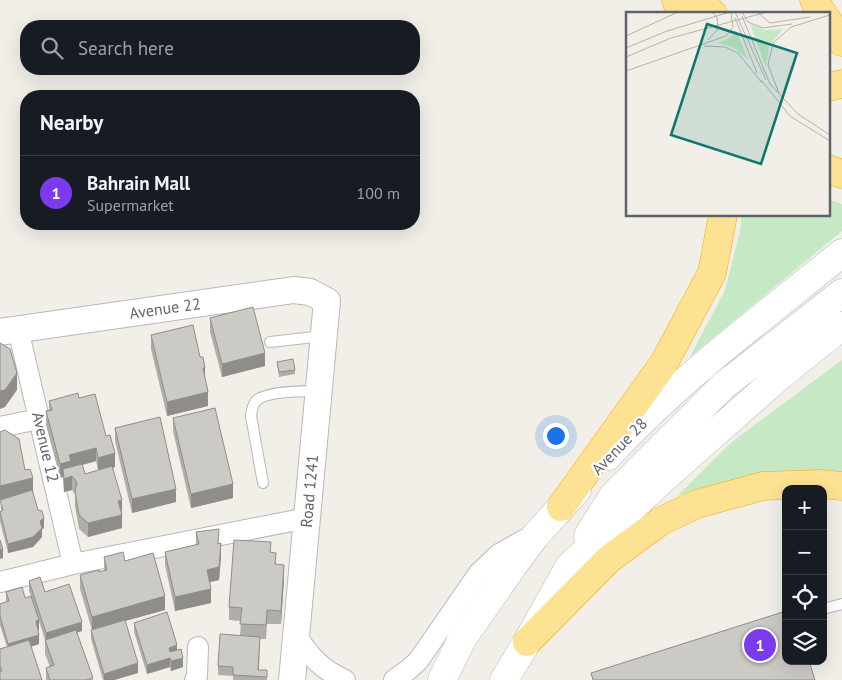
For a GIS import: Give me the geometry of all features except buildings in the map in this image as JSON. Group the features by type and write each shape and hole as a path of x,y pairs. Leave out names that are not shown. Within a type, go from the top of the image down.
{"highway":[{"path":"676,0 680,12"},
{"path":"687,0 695,12"},
{"path":"699,0 711,12"},
{"path":"814,0 822,12"},
{"path":"830,24 842,42"},
{"path":"830,170 842,174"},
{"path":"561,507 664,363 712,273 723,216"},
{"path":"528,642 609,559 661,521 697,504 763,486 821,484 842,486"}],"main road":[{"name":"Avenue 28","path":"442,680 462,639 536,535 626,437 701,367 842,253"},
{"path":"504,680 528,642 569,567 613,496 723,386 842,293"},
{"path":"569,567 662,480 782,374 842,326"}],"street":[{"name":"Avenue 22","path":"9,330 294,290 310,292 327,301"},
{"name":"Road 1241","path":"292,680 327,301"},
{"name":"Avenue 12","path":"9,330 39,418 73,564"},
{"path":"0,427 39,418"},
{"path":"0,582 73,564 307,518"},
{"path":"394,680 418,661 479,572 499,554 536,535"},
{"path":"296,634 318,664 345,680"},
{"path":"196,680 198,647"}],"lane":[{"path":"270,342 324,336"},
{"path":"264,483 251,416 252,408 256,401 263,396 319,390"},
{"path":"827,608 842,604"}],"green space":[{"path":"830,200 842,204 842,231 690,357 725,290 740,231 742,216 830,216"},
{"path":"842,360 842,475 736,482 677,496 733,441"}],"place":[{"name":"Bahrain Mall","path":"760,645"}]}
